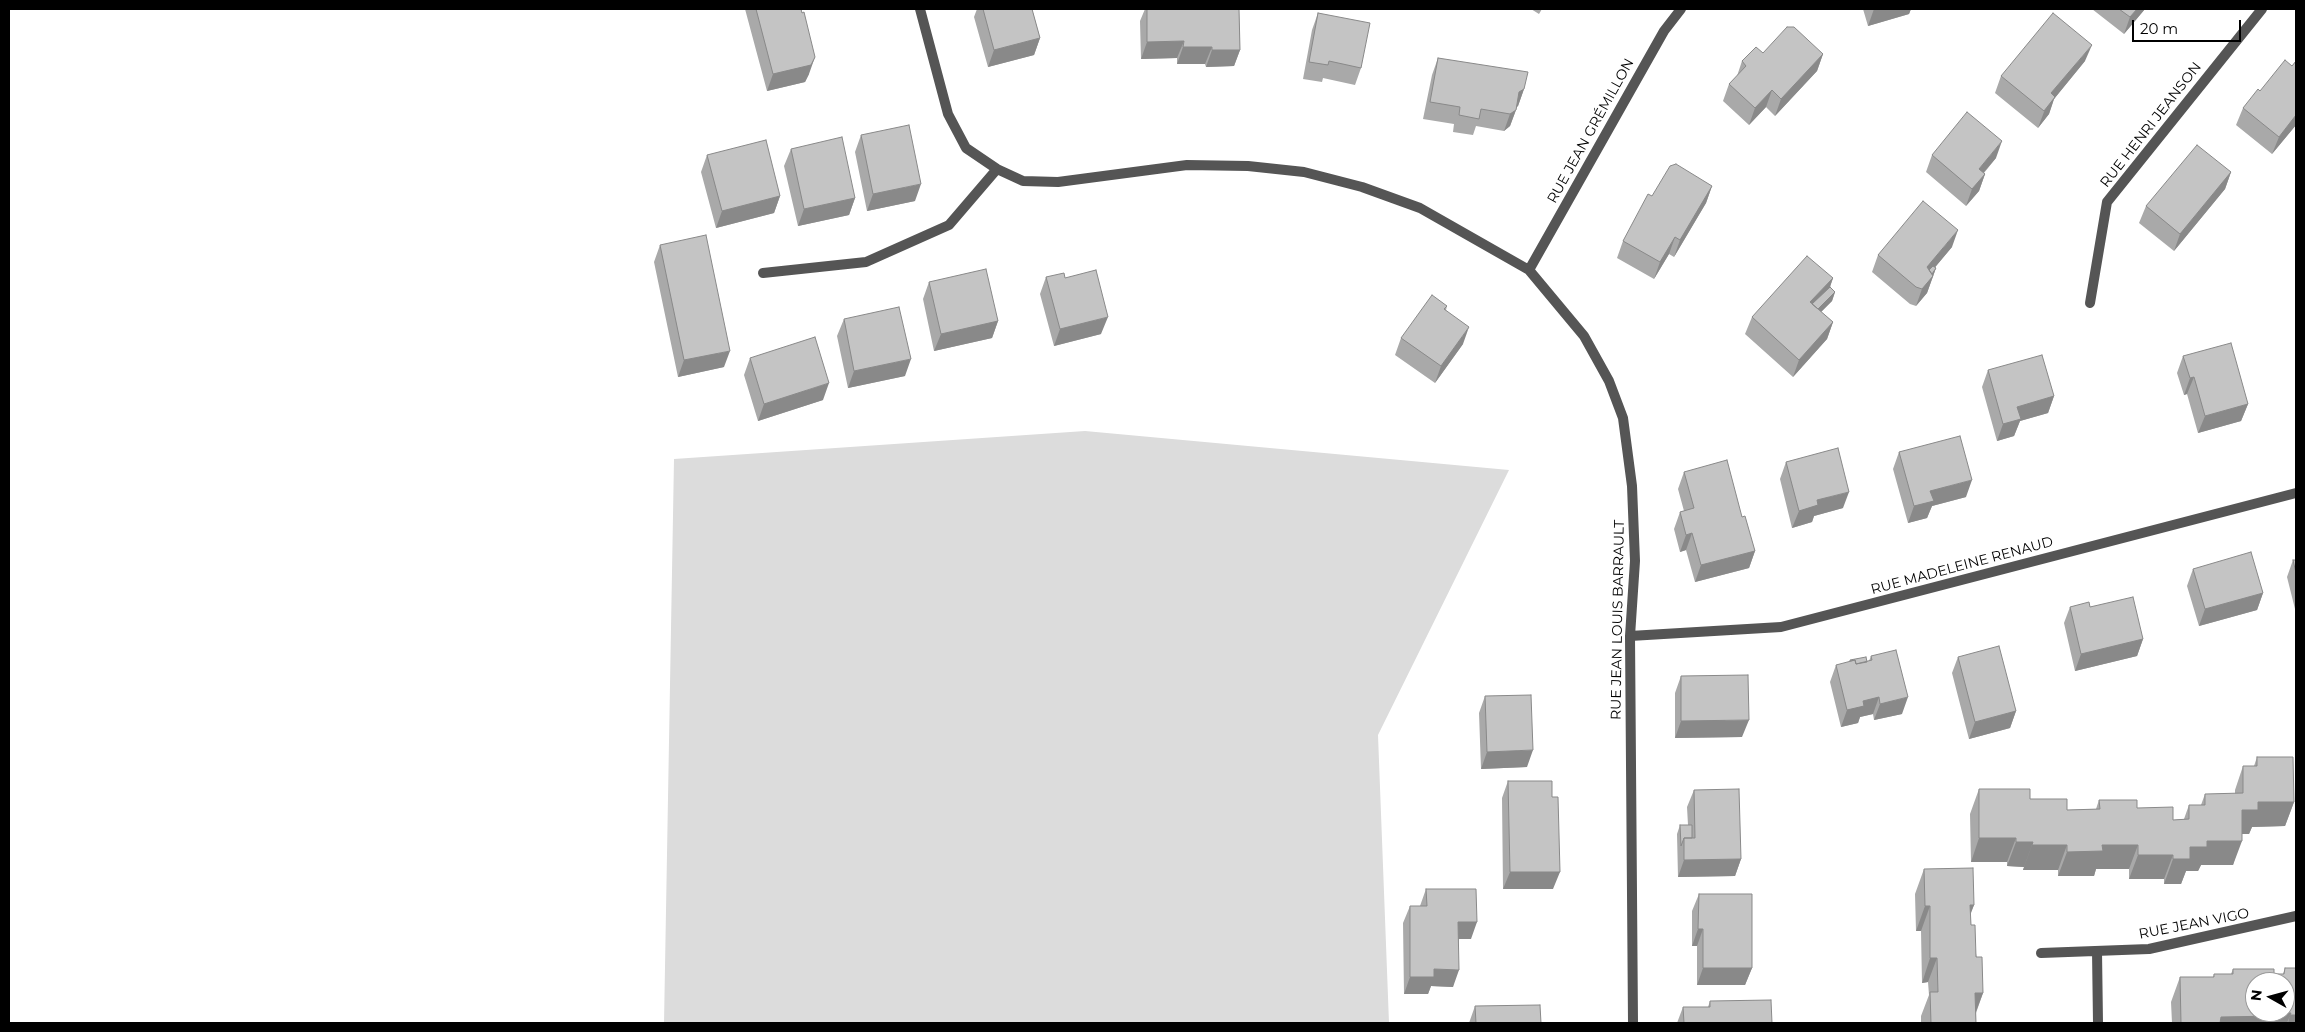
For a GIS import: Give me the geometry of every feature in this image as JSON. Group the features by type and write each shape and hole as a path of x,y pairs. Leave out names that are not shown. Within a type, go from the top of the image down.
{"street":[{"name":"RUE JEAN LOUIS BARRAULT","path":"920,9 948,114 966,148 997,168 1023,181 1058,182 1187,165 1248,166 1304,172 1362,187 1420,208 1529,270 1584,336 1609,381 1624,418 1632,486 1635,561 1630,636 1633,1023"},
{"name":"RUE JEAN GRÉMILLON","path":"1529,270 1664,30 1681,9"},
{"name":"RUE HENRI JEANSON","path":"2090,303 2107,202 2262,9"},
{"path":"763,273 866,262 949,225 997,168"},
{"name":"RUE MADELEINE RENAUD","path":"1630,636 1781,627 2296,493"},
{"name":"RUE JEAN VIGO","path":"2041,953 2149,949 2296,916"},
{"path":"2097,951 2098,1023"}],"shaded area":[{"path":"1085,431 1509,470 1378,735 1389,1023 664,1023 674,459"}],"building":[{"path":"756,9 801,9 802,13 804,12 815,57 811,65 773,74"},
{"path":"983,9 1032,9 1040,38 994,50"},
{"path":"1147,9 1239,9 1240,50 1212,50 1212,47 1183,47 1184,41 1147,42"},
{"path":"2119,9 2137,9 2130,17"},
{"path":"1318,13 1370,23 1361,68 1329,61 1328,65 1309,62"},
{"path":"2053,13 2092,45 2051,93 2055,97 2044,111 2001,76"},
{"path":"1787,27 1794,27 1823,54 1781,99 1772,90 1755,108 1729,84 1746,66 1742,61 1756,47 1763,53"},
{"path":"1438,58 1528,72 1524,89 1519,92 1516,110 1510,114 1481,109 1479,119 1459,115 1460,107 1430,102"},
{"path":"2285,60 2292,66 2296,61 2296,115 2279,137 2243,108 2258,89 2260,91"},
{"path":"1967,112 2002,141 1979,169 1985,174 1972,189 1932,155"},
{"path":"909,125 921,184 873,194 861,135"},
{"path":"842,137 855,198 804,209 791,149"},
{"path":"766,140 780,196 722,211 707,155"},
{"path":"2197,145 2231,172 2180,234 2146,206"},
{"path":"1676,164 1712,186 1680,240 1675,237 1660,262 1623,241 1648,194 1652,196 1670,166"},
{"path":"1923,201 1958,230 1927,267 1933,276 1922,289 1916,287 1878,255"},
{"path":"706,235 730,351 684,360 660,245"},
{"path":"1807,256 1833,278 1810,302 1833,322 1799,360 1752,317"},
{"path":"1933,266 1936,268 1932,274 1929,270"},
{"path":"986,269 998,321 941,334 929,282"},
{"path":"1096,270 1108,317 1060,329 1046,277 1064,273 1065,278"},
{"path":"1830,287 1835,292 1818,309 1812,304"},
{"path":"1432,295 1447,306 1444,309 1469,327 1441,366 1401,338"},
{"path":"899,307 911,359 854,371 844,319"},
{"path":"815,337 829,383 764,404 750,358"},
{"path":"2231,343 2248,404 2205,416 2194,377 2190,378 2183,356"},
{"path":"2042,355 2054,396 2017,407 2021,419 2003,424 1988,370"},
{"path":"1960,436 1972,480 1930,491 1934,501 1914,506 1899,452"},
{"path":"1838,448 1849,492 1817,500 1818,505 1799,511 1786,462"},
{"path":"1727,460 1742,517 1745,516 1755,551 1701,565 1692,533 1686,535 1680,512 1694,508 1684,472"},
{"path":"2251,552 2263,593 2205,609 2193,569"},
{"path":"2293,560 2296,560 2296,573"},
{"path":"2133,597 2143,639 2081,654 2070,607 2089,602 2090,607"},
{"path":"1999,646 2016,711 1975,722 1958,657"},
{"path":"1896,650 1908,697 1880,704 1879,697 1863,701 1864,706 1847,710 1836,665 1855,660 1856,664 1872,660 1871,656"},
{"path":"1866,657 1867,662 1856,664 1855,660 1850,661 1850,660"},
{"path":"1748,675 1749,720 1681,721 1681,676"},
{"path":"1531,695 1533,750 1487,752 1485,696"},
{"path":"2257,757 2293,757 2294,802 2258,802 2258,810 2242,810 2242,841 2207,841 2207,847 2190,847 2190,859 2173,859 2173,855 2138,855 2138,845 2102,845 2103,851 2067,852 2067,845 2032,845 2033,842 2016,842 2016,838 1979,838 1979,789 2030,789 2030,799 2067,799 2067,810 2100,809 2099,800 2137,800 2137,808 2173,807 2173,820 2189,819 2189,805 2205,805 2205,794 2243,793 2243,766 2257,766"},
{"path":"1508,781 1552,781 1552,797 1558,797 1560,872 1510,872"},
{"path":"1739,789 1741,859 1684,860 1684,838 1695,838 1694,790"},
{"path":"1680,825 1692,825 1692,838 1684,838 1681,846"},
{"path":"1973,868 1974,905 1970,905 1971,925 1975,925 1976,957 1982,957 1983,993 1975,993 1976,1023 1931,1023 1930,992 1938,992 1937,958 1930,958 1930,906 1925,906 1924,869"},
{"path":"1426,889 1476,889 1477,922 1458,922 1459,970 1434,969 1434,977 1410,977 1410,906 1427,906"},
{"path":"1699,894 1752,894 1752,968 1703,968 1703,929 1698,929"},
{"path":"2285,968 2296,968 2296,1015 2295,972 2284,972"},
{"path":"2233,969 2274,969 2274,972 2245,972 2245,1017 2221,1017 2220,1023 2181,1023 2180,977 2214,977 2214,974 2233,974"},
{"path":"1771,1000 1772,1023 1684,1023 1683,1007 1710,1007 1710,1001"},
{"path":"1540,1005 1541,1023 1476,1023 1475,1006"}]}
